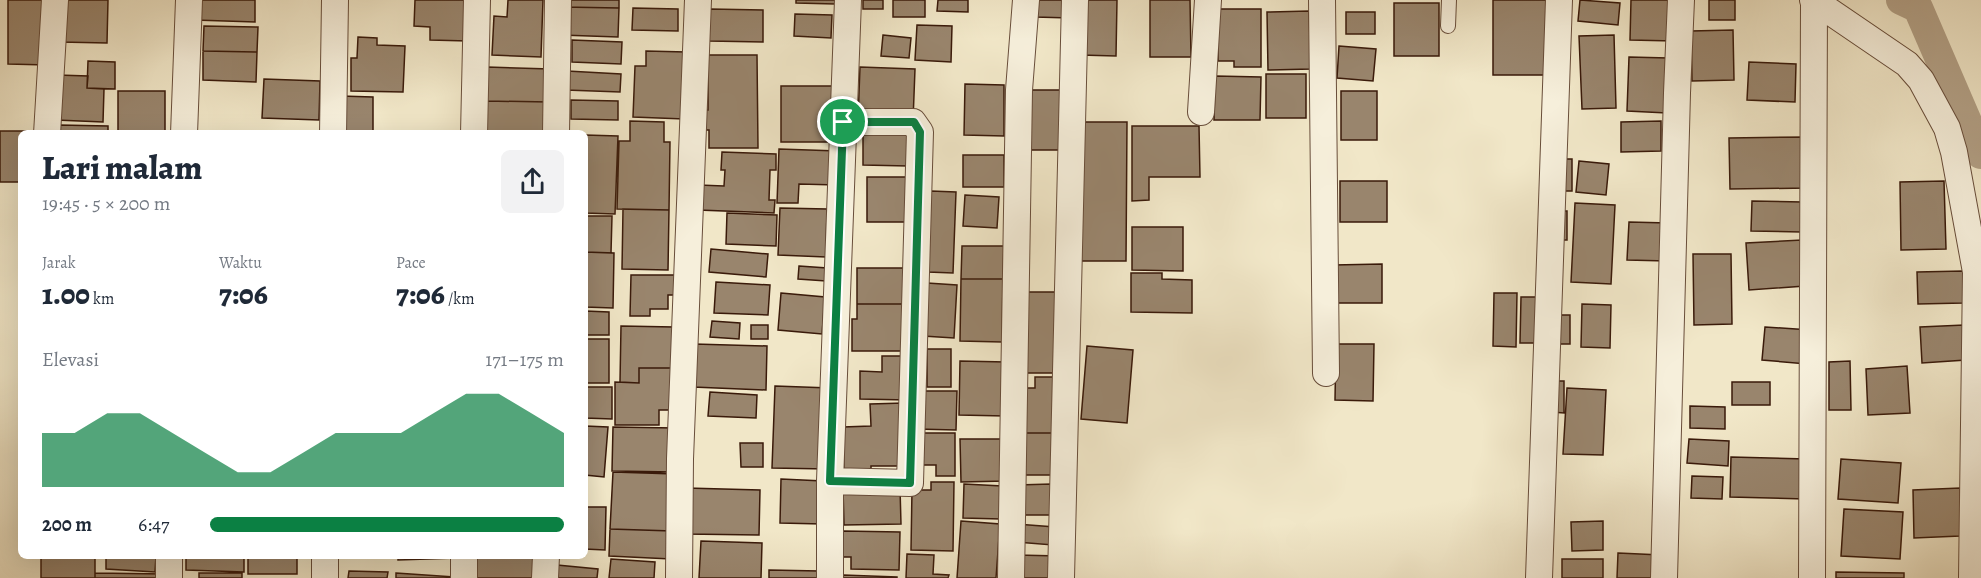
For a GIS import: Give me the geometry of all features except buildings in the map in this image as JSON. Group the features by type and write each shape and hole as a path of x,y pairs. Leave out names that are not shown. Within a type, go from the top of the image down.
{"street":[{"path":"47,130 55,0"},
{"path":"184,130 189,0"},
{"path":"333,130 335,0"},
{"path":"474,130 477,0"},
{"path":"556,130 558,0"},
{"path":"680,578 680,459 698,0"},
{"path":"830,578 830,481 848,0"},
{"path":"1011,578 1019,90 1026,0"},
{"path":"1061,578 1075,0"},
{"path":"1201,112 1208,0"},
{"path":"1322,0 1326,373"},
{"path":"1539,578 1559,0"},
{"path":"1664,578 1681,0"},
{"path":"1812,578 1814,0"},
{"path":"1814,0 1907,64 1921,80 1947,128 1954,152 1976,272 1972,578"},
{"path":"830,481 910,483 920,132 914,122 843,122"},
{"path":"169,559 169,578"},
{"path":"325,559 325,578"},
{"path":"464,559 464,578"},
{"path":"545,578 546,559"}],"lane":[{"path":"1448,26 1449,0"}],"waterway":[{"path":"1901,0 1918,8 1981,154"}],"route":[{"path":"843,122 914,122 920,132 910,483 830,481 843,122"}]}
